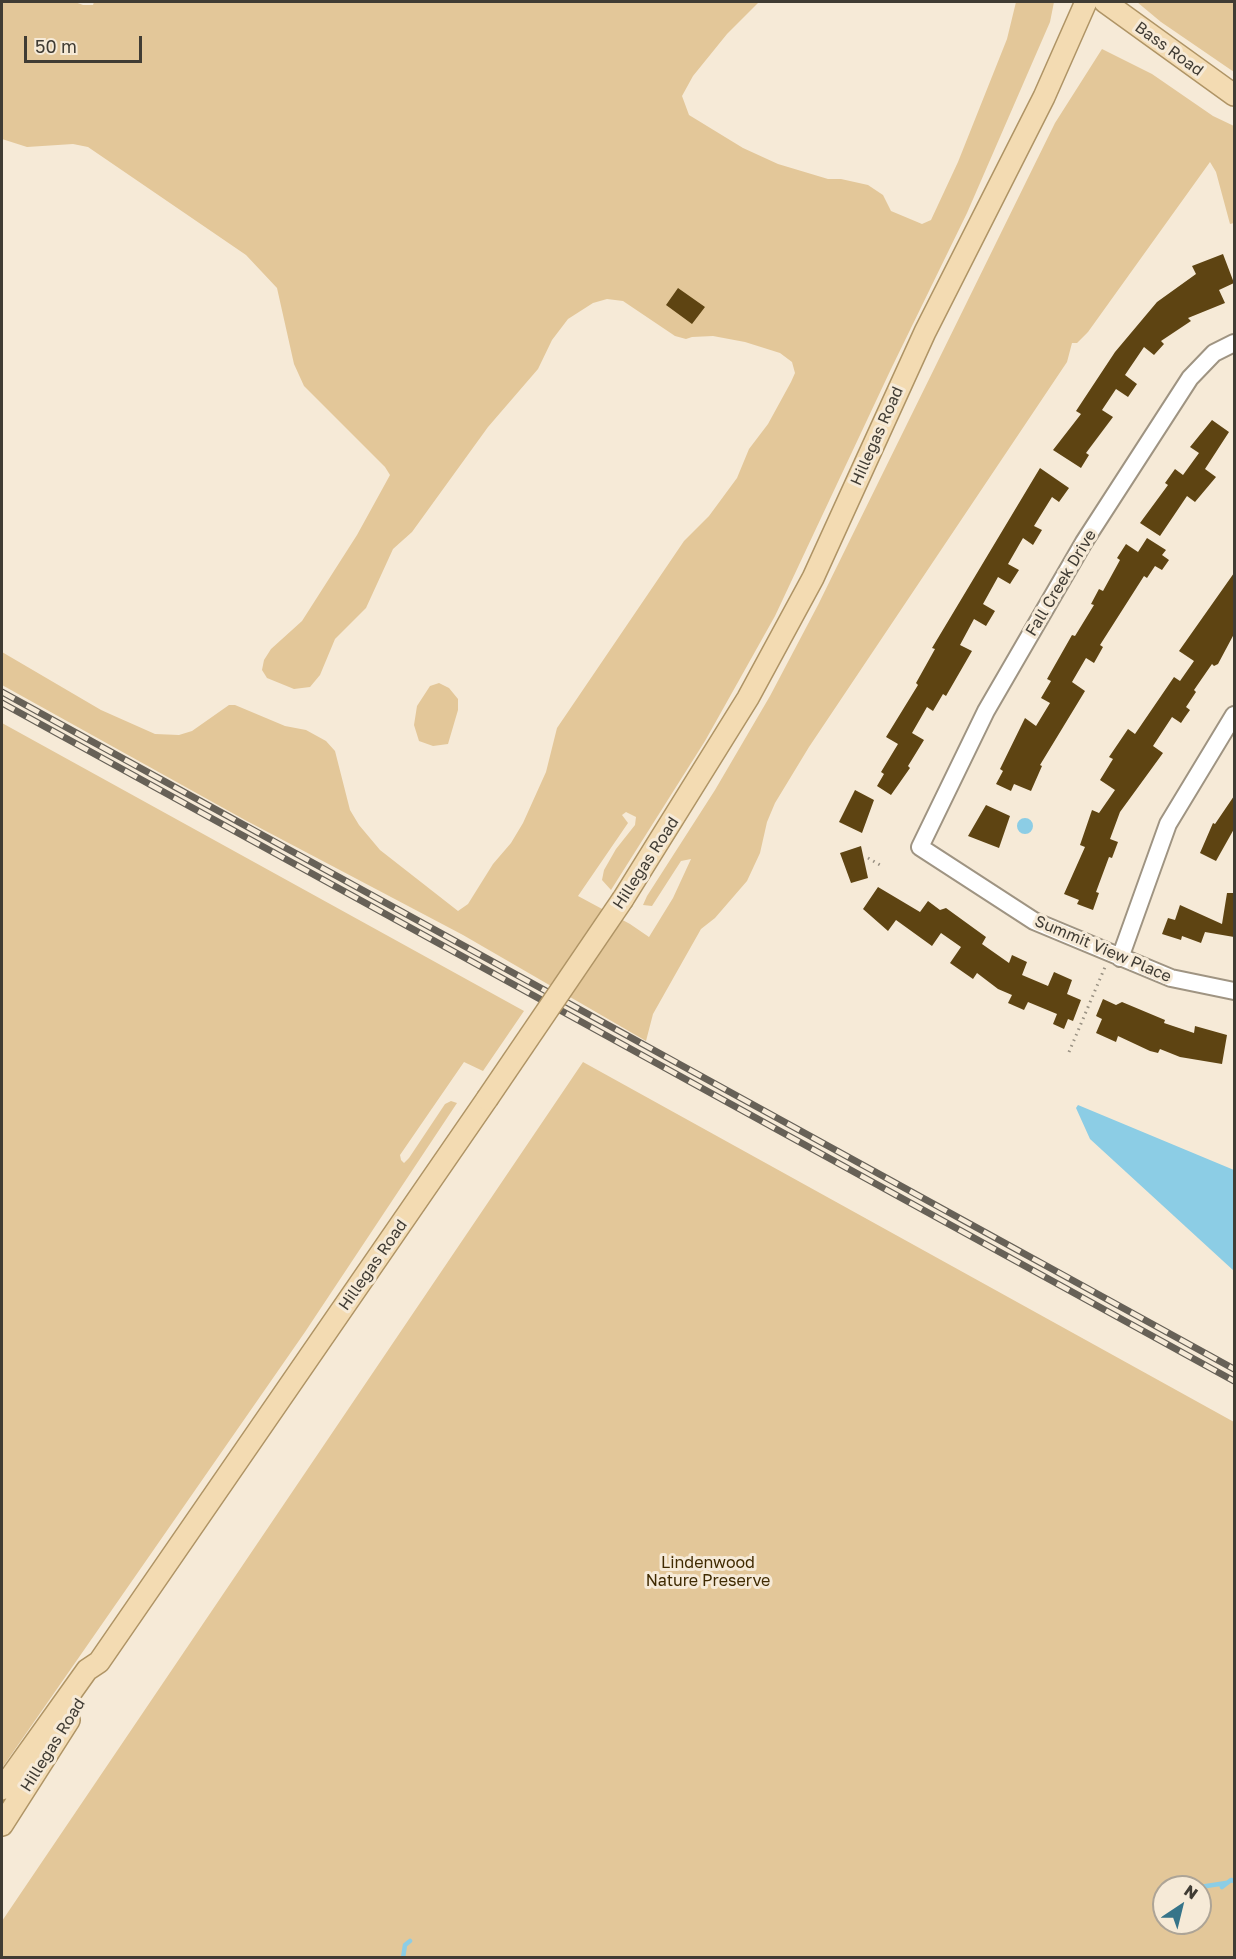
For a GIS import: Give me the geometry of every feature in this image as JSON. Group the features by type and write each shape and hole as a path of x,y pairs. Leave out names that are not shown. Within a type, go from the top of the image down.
{"main road":[{"name":"Hillegas Road","path":"2,1789 87,1670 99,1662 488,1099 623,899 748,698 813,578 924,332 1044,97 1086,2"},
{"name":"Bass Road","path":"1105,2 1234,95"},
{"name":"Hillegas Road","path":"2,1826 97,1676 99,1662"}],"street":[{"name":"Fall Creek Drive","path":"920,847 986,711 1084,542 1190,378 1214,353 1234,343"},
{"path":"1113,960 1168,824 1234,715"},
{"name":"Summit View Place","path":"920,847 1034,921 1113,960 1189,984 1234,991"}],"path":[{"path":"868,858 880,866"},
{"path":"1069,1052 1113,960"}],"green space":[{"path":"2,2 75,2 93,5 94,2 759,2 727,34 693,76 682,96 689,115 743,148 778,164 828,179 841,179 868,185 883,195 891,211 922,224 931,220 958,162 1007,39 1016,2 1054,2 1050,22 967,213 775,616 705,741 611,890 602,880 604,870 616,849 635,825 636,817 626,812 622,815 628,823 578,896 649,937 673,898 691,859 681,861 652,906 643,905 647,896 715,790 770,696 818,605 1055,123 1102,49 1152,74 1213,116 1234,126 1234,223 1230,224 1216,172 1210,162 1088,332 1077,343 1072,343 1067,362 809,747 775,803 767,822 760,853 747,881 715,918 701,929 653,1014 646,1041 463,935 245,820 2,685 2,652 101,710 155,734 179,735 192,731 229,705 235,705 285,726 306,730 326,741 335,751 350,810 359,825 380,850 458,911 468,904 523,823 546,772 557,728 684,541 709,516 737,478 749,449 768,424 791,382 795,373 792,362 780,353 745,342 713,336 686,339 675,336 623,301 607,299 593,303 568,319 552,340 538,369 488,427 412,532 393,549 366,608 335,639 320,675 310,687 294,689 267,678 262,670 264,660 271,649 302,621 357,535 390,475 385,467 304,386 294,364 277,288 246,255 88,147 73,144 27,147 2,139"},
{"path":"1137,2 1234,2 1234,72 1161,22"},
{"path":"439,683 449,688 458,699 458,710 448,744 433,746 419,741 414,725 417,706 430,686"},
{"path":"2,723 524,1011 483,1071 464,1062 400,1155 404,1163 445,1104 451,1101 457,1103 305,1332 2,1768"},
{"name":"Lindenwood Nature Preserve","path":"583,1062 1234,1422 1234,1957 2,1957 2,1921"}],"water":[{"path":"1022,818 1028,818 1033,826 1031,832 1022,834 1017,829 1017,823"},
{"path":"1078,1105 1234,1170 1234,1271 1090,1139 1076,1108"}],"building":[{"path":"1223,254 1234,283 1219,290 1225,303 1188,318 1191,321 1161,341 1164,344 1154,355 1144,347 1125,375 1137,384 1128,397 1116,389 1102,410 1113,417 1086,453 1089,455 1081,468 1053,450 1081,414 1076,411 1115,352 1157,302 1196,274 1192,266"},
{"path":"678,288 705,307 692,324 666,305"},
{"path":"1212,420 1229,432 1205,469 1216,477 1195,502 1187,496 1160,536 1140,523 1168,485 1165,483 1175,469 1183,475 1199,453 1190,447"},
{"path":"1040,468 1069,488 1059,502 1052,497 1034,526 1042,530 1033,545 1023,538 1008,564 1019,570 1010,584 998,577 983,604 995,611 986,626 974,619 960,645 972,651 946,696 943,694 933,711 927,707 912,733 924,740 908,766 910,768 891,795 877,786 884,774 881,772 898,744 886,737 918,685 916,683 935,649 932,648"},
{"path":"1147,538 1166,550 1162,555 1169,560 1162,570 1155,566 1147,578 1144,576 1100,645 1103,647 1094,663 1086,658 1072,682 1085,691 1040,765 1042,766 1031,791 1014,784 1011,791 996,784 1003,771 1000,769 1025,718 1036,726 1050,703 1041,698 1051,681 1047,679 1072,635 1075,636 1094,605 1091,604 1099,589 1103,591 1120,560 1117,558 1126,544 1138,552"},
{"path":"1234,573 1234,634 1218,664 1214,666 1212,664 1194,690 1196,692 1186,707 1190,710 1181,723 1172,717 1153,746 1163,753 1120,812 1110,839 1118,842 1112,858 1109,857 1096,892 1099,893 1093,910 1077,904 1079,900 1064,894 1085,847 1080,845 1092,810 1099,813 1115,790 1100,780 1113,759 1109,757 1128,729 1135,734 1174,677 1180,681 1194,661 1179,651"},
{"path":"855,790 874,800 862,833 839,822"},
{"path":"1234,796 1234,829 1216,861 1200,853 1213,823 1215,824"},
{"path":"986,805 1010,816 999,848 968,836"},
{"path":"861,846 868,878 851,883 840,853"},
{"path":"878,887 920,912 928,901 940,910 946,908 986,937 982,944 1009,963 1012,955 1027,962 1022,975 1048,986 1054,972 1072,980 1067,994 1081,1000 1073,1021 1068,1019 1064,1029 1053,1024 1057,1014 1028,1002 1024,1010 1008,1003 1012,995 998,989 977,973 973,979 950,963 961,947 941,933 932,946 896,920 888,931 863,909"},
{"path":"1227,893 1234,893 1234,937 1205,932 1201,943 1182,936 1181,940 1162,934 1168,918 1175,920 1180,905 1222,924"},
{"path":"1103,999 1116,1005 1122,1002 1165,1020 1164,1023 1194,1033 1195,1026 1227,1035 1222,1064 1180,1057 1160,1049 1158,1053 1118,1036 1116,1042 1096,1033 1102,1019 1096,1016"}],"waterway":[{"path":"1222,1887 1231,1880 1234,1881"},
{"path":"1212,1885 1226,1883"},
{"path":"403,1958 405,1945 410,1941"}],"railway":[{"path":"2,692 1234,1369"},
{"path":"2,703 1234,1381"}]}
